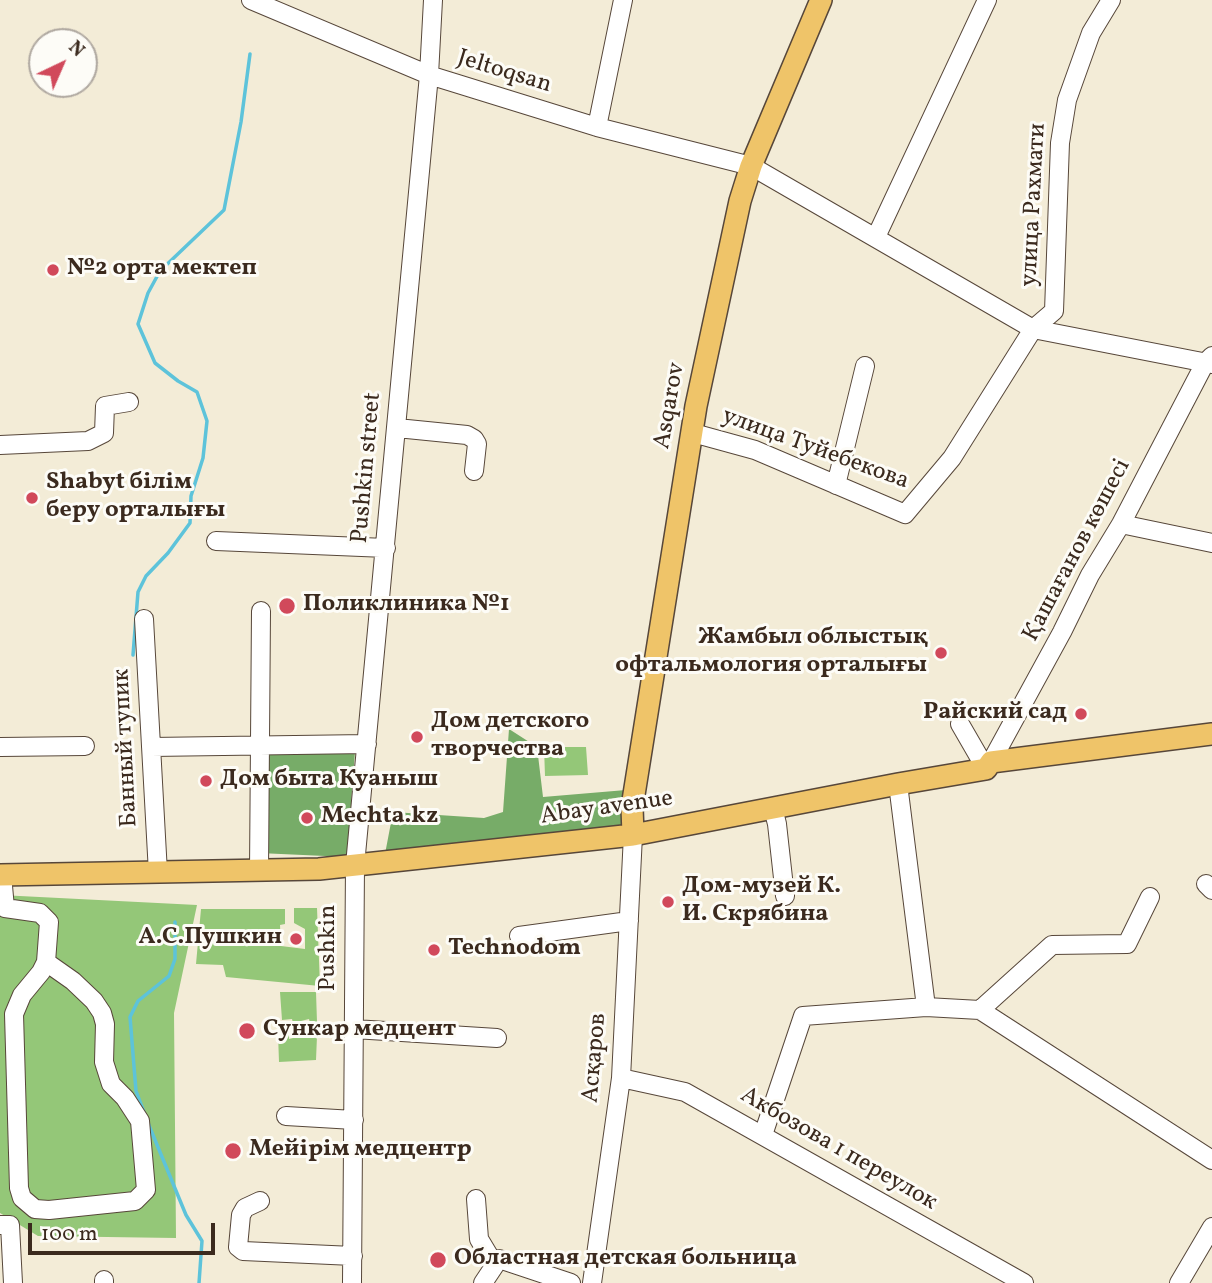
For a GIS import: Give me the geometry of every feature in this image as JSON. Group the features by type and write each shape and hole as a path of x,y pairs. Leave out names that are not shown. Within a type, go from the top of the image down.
{"main road":[{"name":"Asqarov","path":"634,835 632,807 696,406 740,201 751,166 821,0"},
{"name":"Abay avenue","path":"1,875 319,869 634,835 988,765 1212,734"}],"street":[{"name":"Jeltoqsan","path":"251,0 429,75 597,127 751,166"},
{"path":"429,75 433,0"},
{"path":"597,127 623,0"},
{"path":"876,237 987,0"},
{"name":"улица Рахмати","path":"1033,329 1054,311 1060,143 1067,100 1091,33 1111,0"},
{"name":"Pushkin street","path":"355,864 429,75"},
{"path":"751,166 1033,329 1210,361"},
{"name":"улица Туйебекова","path":"693,433 755,450 905,514 952,458 1033,329"},
{"name":"Қашағанов көшесі","path":"988,765 1062,632 1090,575 1210,361"},
{"path":"836,485 866,366"},
{"path":"0,444 88,441 104,433 105,406 129,402"},
{"path":"397,428 467,435 477,444 474,471"},
{"path":"1121,524 1212,543"},
{"path":"216,541 386,548"},
{"path":"259,871 261,611"},
{"name":"Банный тупик","path":"144,619 158,873"},
{"path":"960,724 988,765"},
{"path":"151,747 367,744"},
{"path":"0,747 85,746"},
{"path":"898,784 926,1006"},
{"path":"773,808 785,896"},
{"name":"Асқаров","path":"592,1283 621,1078 634,835"},
{"name":"Pushkin","path":"352,1283 355,864"},
{"path":"1,875 5,908 40,913 49,922 46,961 41,972 22,995 14,1014 19,1188 22,1198 34,1209 48,1210 135,1201 146,1190 140,1121 125,1098 111,1084 104,1062 105,1024 102,1013 94,1001 73,981 46,961"},
{"path":"980,1010 1052,945 1127,944 1150,897"},
{"path":"519,936 629,921"},
{"path":"763,1135 803,1016 926,1006 980,1010 1212,1160"},
{"path":"354,1030 497,1038"},
{"name":"Акбозова 1 переулок","path":"621,1078 685,1092 1024,1283"},
{"path":"286,1116 354,1120"},
{"path":"476,1199 479,1238 494,1264"},
{"path":"260,1201 245,1208 241,1215 239,1247 243,1251 353,1256"},
{"path":"5,1225 13,1283"},
{"path":"1179,1283 1212,1227"},
{"path":"483,1283 499,1259 571,1283"}],"green space":[{"path":"509,729 537,747 543,797 626,790 630,844 385,854 393,812 484,818 503,812"},
{"path":"256,736 356,738 347,857 259,853"},
{"path":"544,747 586,747 588,775 545,776"},
{"path":"0,895 197,905 174,1013 176,1238 38,1236 0,1213"},
{"path":"294,908 317,908 320,986 226,977 223,965 196,964 201,909 285,909 285,924 280,925 281,946 305,949 305,929 294,923"},
{"path":"280,992 316,992 317,1022 310,1023 309,1019 293,1023 292,1019 282,1020"},
{"path":"300,1032 301,1038 308,1038 309,1034 317,1036 316,1060 279,1062 278,1034 289,1034 289,1039 293,1038 294,1033"}],"waterway":[{"path":"133,655 138,592 146,576 168,553 190,523 191,496 203,458 207,421 197,392 155,363 138,324 148,293 160,271 224,210 241,122 250,54"},
{"path":"144,1112 136,1091 130,1017 138,1001 169,976 175,959 175,922"},
{"path":"148,1123 186,1215 202,1241 199,1283"}],"place":[{"name":"№2 орта мектеп","path":"53,270"},
{"name":"Shabyt білім беру орталығы","path":"32,498"},
{"name":"Поликлиника №1","path":"287,606"},
{"name":"Жамбыл облыстық офтальмология орталығы","path":"941,653"},
{"name":"Райский сад","path":"1081,714"},
{"name":"Дом детского творчества","path":"417,737"},
{"name":"Дом быта Куаныш","path":"206,781"},
{"name":"Mechta.kz","path":"307,818"},
{"name":"Дом-музей К. И. Скрябина","path":"668,902"},
{"name":"А.С.Пушкин","path":"296,939"},
{"name":"Technodom","path":"434,950"},
{"name":"Сункар медцент","path":"247,1031"},
{"name":"Мейірім медцентр","path":"233,1151"},
{"name":"Областная детская больница","path":"438,1260"}]}
